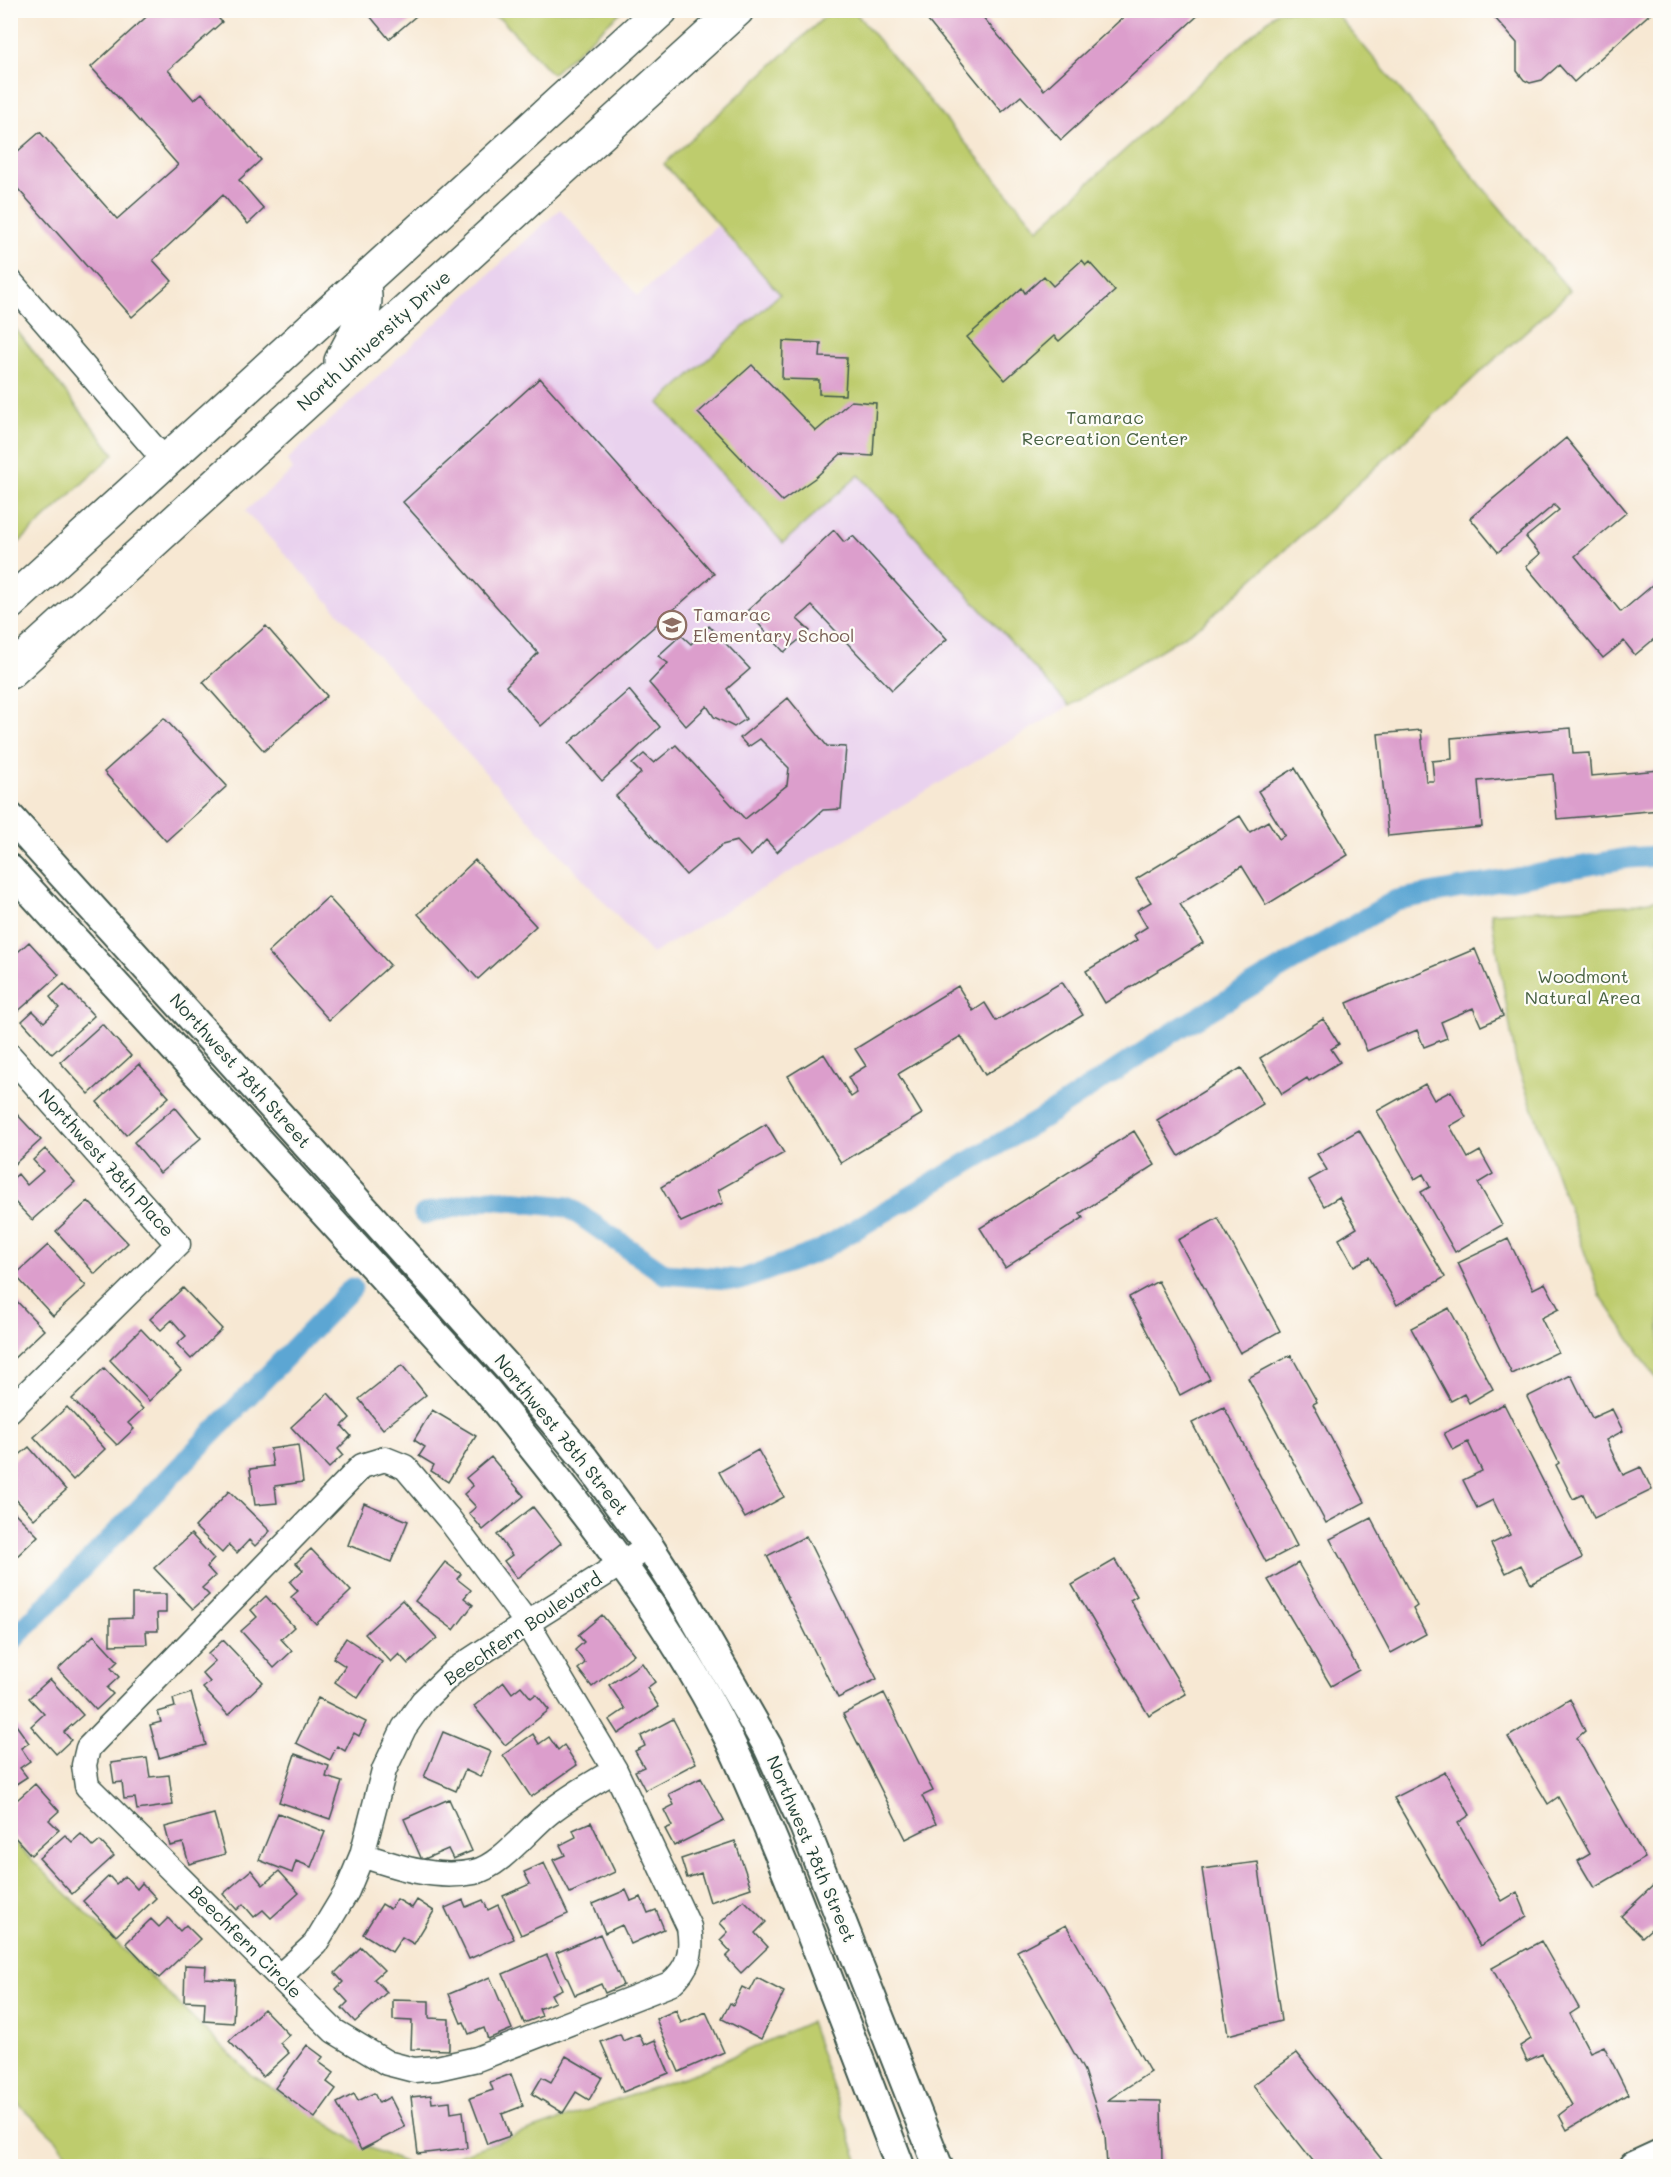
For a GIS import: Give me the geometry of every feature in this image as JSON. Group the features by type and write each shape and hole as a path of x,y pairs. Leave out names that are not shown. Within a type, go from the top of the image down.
{"main road":[{"path":"10,603 661,10"},
{"name":"North University Drive","path":"10,672 737,10"},
{"path":"332,379 360,324 367,294 363,282"}],"street":[{"path":"10,281 166,462"},
{"name":"Northwest 78th Street","path":"10,817 494,1353 584,1458 650,1546 684,1600 768,1748 808,1837 938,2166"},
{"name":"Northwest 78th Street","path":"10,869 488,1392 560,1480 622,1564 674,1642 727,1737 813,1937 900,2166"},
{"name":"Northwest 78th Place","path":"10,1056 178,1244 10,1410"},
{"name":"Beechfern Circle","path":"385,1459 405,1467 435,1502 527,1623 615,1770 689,1928 692,1944 682,1974 670,1984 477,2059 437,2068 414,2070 387,2063 334,2031 87,1785 84,1765 88,1748 362,1466 385,1459"},
{"name":"Beechfern Boulevard","path":"280,1976 315,1944 347,1891 362,1855 384,1770 404,1728 423,1701 455,1670 650,1546"},
{"path":"362,1855 426,1873 452,1874 477,1871 496,1860 568,1798 615,1770"},
{"path":"1634,2166 1660,2154"}],"shaded area":[{"name":"Tamarac Elementary School","path":"560,209 638,296 717,226 780,294 659,403 859,475 1069,706 652,954 245,511 293,470 287,460"}],"green space":[{"path":"622,10 552,74 502,20 481,11"},
{"name":"Tamarac Recreation Center","path":"831,11 854,11 1038,229 1278,11 1334,11 1570,291 1202,625 1069,706 859,475 783,543 659,403 780,294 664,164"},
{"path":"11,323 114,454 11,550"},
{"name":"Woodmont Natural Area","path":"1660,899 1660,1384 1600,1295 1516,1062 1491,913 1628,905"},
{"path":"10,1838 250,2074 358,2143 413,2166 74,2166 57,2140 11,2097"},
{"path":"810,2022 860,2166 427,2166 698,2072"}],"building":[{"path":"154,10 229,10 219,19 222,22 168,70 194,100 202,93 261,160 239,180 264,209 248,224 223,195 153,260 172,281 132,317 10,180 10,158 40,132 117,219 178,165 91,67"},
{"path":"365,10 423,10 389,39"},
{"path":"919,10 977,10 1044,90 1131,10 1204,10 1061,140 1021,96 1002,112"},
{"path":"1503,10 1654,10 1574,82 1559,65 1542,80 1530,83 1524,80 1517,71 1517,43 1495,18"},
{"path":"1082,260 1086,265 1089,262 1115,291 1059,341 1054,336 1005,380 967,337 1022,288 1025,293 1044,276 1053,286"},
{"path":"783,341 821,343 820,357 847,358 845,395 819,394 819,380 782,379"},
{"path":"752,365 816,431 851,401 876,403 873,456 841,454 815,478 782,501 698,413"},
{"path":"540,378 714,574 541,726 506,686 538,653 403,502"},
{"path":"1566,438 1627,512 1575,556 1621,612 1660,579 1660,634 1635,655 1624,641 1603,658 1526,566 1540,554 1526,537 1559,510 1554,505 1498,552 1470,518"},
{"path":"834,530 844,542 853,536 947,639 892,690 812,606 797,619 810,631 784,652 747,611"},
{"path":"266,626 327,696 264,751 203,682"},
{"path":"709,626 750,669 727,689 746,719 734,727 714,717 707,706 686,726 649,683 668,663 658,656 681,635 691,644"},
{"path":"629,690 660,727 602,781 569,743"},
{"path":"788,698 827,746 846,747 841,809 823,810 777,852 766,840 751,856 737,841 722,845 686,875 616,796 641,773 632,764 644,754 654,763 676,745 745,819 787,785 789,768 760,739 748,747 740,738"},
{"path":"164,718 227,786 166,841 104,772"},
{"path":"1571,728 1573,754 1589,753 1591,776 1660,770 1660,810 1557,819 1553,774 1478,781 1482,827 1388,836 1378,734 1421,730 1426,781 1434,781 1432,761 1452,759 1451,738"},
{"path":"1295,768 1348,855 1266,905 1242,866 1180,904 1203,943 1105,1003 1086,971 1137,940 1134,935 1147,927 1137,910 1151,902 1136,879 1240,816 1250,832 1268,821 1279,839 1285,835 1258,791"},
{"path":"475,860 536,926 478,979 418,914"},
{"path":"328,897 390,965 329,1020 268,952"},
{"path":"29,942 59,975 15,1014 10,1009 10,959"},
{"path":"1475,949 1503,1016 1481,1026 1473,1008 1441,1022 1447,1038 1424,1047 1417,1030 1367,1051 1347,1003"},
{"path":"1062,982 1083,1015 985,1075 961,1036 898,1074 922,1114 841,1163 788,1076 824,1054 851,1097 857,1093 848,1077 866,1066 855,1049 958,986 973,1011 985,1003 996,1021"},
{"path":"64,984 94,1016 52,1054 22,1021 33,1011 44,1022 59,1008 50,997"},
{"path":"1323,1019 1339,1044 1331,1049 1340,1062 1309,1081 1307,1078 1282,1094 1260,1058"},
{"path":"102,1024 131,1056 89,1094 60,1062"},
{"path":"139,1064 169,1097 126,1135 97,1102"},
{"path":"1241,1068 1263,1104 1179,1156 1157,1120"},
{"path":"1425,1084 1434,1100 1451,1091 1466,1117 1450,1126 1468,1158 1480,1151 1493,1174 1478,1183 1502,1225 1455,1252 1421,1192 1430,1187 1423,1174 1415,1179 1377,1111"},
{"path":"175,1107 201,1138 160,1173 134,1142"},
{"path":"12,1109 41,1140 10,1168 10,1110"},
{"path":"766,1124 784,1153 718,1190 723,1203 681,1222 661,1187"},
{"path":"1359,1130 1445,1277 1397,1305 1370,1257 1354,1266 1339,1239 1357,1228 1339,1197 1324,1206 1309,1180 1327,1170 1317,1154"},
{"path":"1134,1131 1155,1165 1080,1213 1083,1218 1005,1268 980,1228"},
{"path":"45,1149 75,1182 32,1220 10,1197 10,1181 18,1174 27,1185 43,1171 33,1160"},
{"path":"88,1201 128,1243 95,1274 56,1231"},
{"path":"1218,1218 1280,1331 1240,1353 1178,1240"},
{"path":"1508,1239 1533,1289 1545,1283 1559,1309 1541,1318 1558,1352 1512,1374 1458,1263"},
{"path":"48,1245 86,1286 53,1316 15,1275"},
{"path":"1158,1281 1210,1379 1180,1395 1129,1297"},
{"path":"183,1288 222,1329 191,1359 177,1344 186,1336 172,1320 161,1330 150,1319"},
{"path":"10,1294 44,1330 12,1360 10,1359"},
{"path":"1449,1308 1493,1389 1469,1403 1464,1394 1451,1401 1411,1328"},
{"path":"141,1329 181,1371 149,1401 110,1360"},
{"path":"1291,1355 1317,1402 1313,1404 1365,1502 1326,1523 1248,1378"},
{"path":"402,1365 426,1395 383,1429 359,1399"},
{"path":"104,1368 143,1409 128,1423 134,1429 117,1445 72,1399"},
{"path":"1571,1375 1592,1418 1612,1409 1623,1431 1606,1440 1623,1475 1641,1467 1652,1490 1594,1518 1583,1494 1573,1499 1556,1465 1559,1463 1527,1397"},
{"path":"328,1393 350,1418 342,1426 351,1436 338,1449 343,1455 329,1468 291,1427"},
{"path":"1504,1404 1582,1558 1531,1584 1521,1565 1506,1573 1491,1544 1510,1535 1493,1500 1477,1508 1463,1480 1482,1471 1468,1442 1453,1450 1444,1433"},
{"path":"67,1407 105,1449 73,1480 34,1437"},
{"path":"1224,1407 1297,1546 1266,1562 1192,1423"},
{"path":"432,1410 476,1436 448,1482 431,1471 434,1465 419,1456 425,1447 414,1440"},
{"path":"298,1445 303,1482 275,1486 277,1503 255,1505 250,1469 273,1466 270,1449"},
{"path":"29,1447 66,1490 34,1519 10,1493 10,1463"},
{"path":"758,1450 784,1497 745,1518 719,1472"},
{"path":"491,1457 524,1496 483,1530 469,1513 476,1507 464,1494 473,1486 466,1478"},
{"path":"229,1491 270,1531 255,1546 249,1540 237,1553 229,1545 222,1553 195,1527"},
{"path":"364,1503 408,1521 391,1562 348,1545"},
{"path":"533,1507 561,1543 517,1578 504,1561 512,1555 497,1535"},
{"path":"10,1508 38,1536 15,1558 10,1554"},
{"path":"1371,1518 1417,1606 1413,1609 1426,1634 1391,1653 1330,1539"},
{"path":"191,1534 214,1559 207,1567 215,1576 202,1588 209,1595 193,1609 154,1568"},
{"path":"806,1536 877,1679 838,1698 767,1556"},
{"path":"311,1549 351,1591 316,1624 291,1597 298,1591 290,1582 303,1570 296,1563"},
{"path":"1115,1560 1137,1596 1130,1600 1186,1694 1149,1716 1072,1585"},
{"path":"445,1562 461,1574 457,1579 471,1590 464,1598 473,1605 454,1630 415,1601"},
{"path":"1298,1563 1359,1670 1331,1686 1268,1580"},
{"path":"132,1594 166,1594 166,1613 157,1613 158,1631 146,1631 147,1644 110,1645 110,1619 132,1618"},
{"path":"266,1596 294,1627 281,1639 292,1651 274,1668 241,1631 257,1617 251,1610"},
{"path":"402,1600 437,1638 408,1664 399,1654 391,1662 365,1634"},
{"path":"602,1615 634,1654 592,1687 578,1669 585,1663 575,1650 584,1642 578,1635"},
{"path":"94,1635 118,1661 111,1668 119,1677 107,1688 113,1694 96,1710 58,1669"},
{"path":"346,1638 382,1662 358,1698 335,1682 345,1666 333,1658"},
{"path":"223,1640 263,1682 228,1715 203,1688 210,1682 202,1673 215,1661 208,1654"},
{"path":"642,1663 655,1682 647,1688 659,1707 618,1734 609,1720 625,1709 609,1685"},
{"path":"50,1679 83,1715 64,1732 71,1740 56,1754 31,1726 44,1714 29,1698"},
{"path":"504,1682 512,1693 521,1686 531,1698 536,1694 549,1710 505,1745 474,1706"},
{"path":"191,1693 206,1745 159,1758 150,1725 161,1722 158,1712 175,1707 173,1699"},
{"path":"884,1693 933,1791 922,1796 936,1824 906,1839 843,1714"},
{"path":"318,1698 366,1722 359,1736 354,1733 345,1751 337,1746 330,1760 296,1743"},
{"path":"1570,1699 1585,1731 1577,1738 1645,1858 1594,1888 1578,1861 1590,1854 1558,1797 1548,1804 1508,1737"},
{"path":"673,1719 696,1763 645,1790 635,1771 644,1767 635,1751 645,1746 641,1736"},
{"path":"16,1725 29,1743 21,1748 30,1761 20,1768 27,1777 10,1788 10,1728"},
{"path":"443,1732 491,1752 480,1777 465,1770 456,1791 424,1777"},
{"path":"533,1734 539,1744 549,1737 558,1750 564,1745 577,1765 531,1797 503,1755"},
{"path":"295,1754 329,1766 326,1777 342,1782 330,1819 279,1802"},
{"path":"147,1758 150,1777 169,1775 173,1805 137,1810 135,1798 124,1799 122,1782 114,1783 111,1763"},
{"path":"1445,1772 1470,1815 1458,1823 1502,1901 1517,1892 1527,1916 1480,1946 1394,1798"},
{"path":"701,1778 724,1821 674,1846 665,1829 672,1826 664,1810 674,1805 669,1794"},
{"path":"35,1784 59,1811 49,1820 59,1830 31,1855 10,1832 10,1806"},
{"path":"449,1799 472,1851 453,1859 448,1849 422,1860 404,1819"},
{"path":"278,1813 325,1832 311,1867 296,1861 292,1873 259,1860"},
{"path":"214,1814 225,1854 189,1864 183,1843 170,1846 165,1827"},
{"path":"591,1822 615,1872 570,1893 553,1860 565,1855 560,1845 576,1837 573,1830"},
{"path":"81,1834 93,1847 100,1841 114,1856 72,1894 39,1858 65,1835 72,1842"},
{"path":"735,1841 751,1888 710,1902 701,1873 687,1878 681,1859"},
{"path":"1258,1862 1281,2021 1228,2035 1202,1869"},
{"path":"544,1863 568,1914 521,1935 503,1896 530,1884 524,1872"},
{"path":"251,1870 263,1885 279,1871 299,1893 271,1918 263,1910 254,1917 243,1904 237,1910 223,1894"},
{"path":"109,1876 116,1884 125,1876 137,1889 142,1883 156,1898 116,1936 83,1901"},
{"path":"1660,1879 1660,1938 1651,1929 1642,1937 1621,1916"},
{"path":"626,1890 631,1901 641,1897 648,1913 656,1910 664,1929 631,1944 622,1925 605,1933 593,1904"},
{"path":"397,1899 412,1908 417,1900 434,1911 414,1944 402,1937 392,1952 363,1934 382,1904 390,1909"},
{"path":"463,1900 466,1907 483,1900 488,1910 498,1905 514,1939 469,1959 445,1908"},
{"path":"744,1900 766,1922 755,1933 768,1947 741,1973 726,1957 731,1952 720,1940 728,1932 720,1923"},
{"path":"168,1918 180,1931 186,1925 200,1939 159,1978 126,1943 151,1919 159,1927"},
{"path":"1066,1925 1150,2072 1108,2100 1161,2101 1162,2166 1107,2166 1105,2135 1084,2071 1017,1951"},
{"path":"600,1934 623,1985 605,1993 601,1984 575,1995 556,1953"},
{"path":"1541,1941 1579,2008 1570,2014 1590,2052 1604,2046 1628,2094 1567,2130 1559,2115 1572,2105 1542,2054 1527,2061 1520,2046 1531,2039 1492,1968"},
{"path":"361,1947 384,1970 374,1979 387,1992 355,2022 342,2008 348,2002 336,1989 343,1982 335,1973"},
{"path":"547,1955 562,1989 551,1994 555,2002 539,2009 542,2016 524,2023 503,1974"},
{"path":"185,1965 206,1966 205,1978 235,1980 233,2023 204,2021 205,2002 184,2001"},
{"path":"490,1977 512,2029 488,2039 484,2028 469,2034 464,2022 461,2023 449,1994"},
{"path":"757,1978 784,1992 761,2039 722,2019 730,2003 733,2005 742,1987 750,1991"},
{"path":"393,2000 429,2001 429,2018 449,2019 449,2050 411,2049 412,2021 393,2020"},
{"path":"264,2009 289,2035 280,2043 289,2053 263,2077 229,2041"},
{"path":"676,2010 681,2023 706,2012 724,2052 679,2072 656,2019"},
{"path":"620,2034 623,2041 639,2034 644,2045 655,2040 669,2073 623,2092 601,2042"},
{"path":"307,2045 323,2057 319,2062 334,2073 327,2082 336,2089 315,2118 275,2088"},
{"path":"1297,2053 1387,2166 1317,2166 1253,2085"},
{"path":"566,2056 602,2077 589,2100 576,2092 563,2113 532,2094 542,2077 551,2082"},
{"path":"511,2074 523,2106 502,2114 510,2136 487,2144 470,2098 493,2090 490,2082"},
{"path":"374,2093 379,2103 390,2097 405,2127 361,2150 337,2103 354,2094 358,2101"},
{"path":"431,2095 432,2103 450,2101 451,2113 463,2111 467,2148 418,2154 411,2097"}],"waterway":[{"path":"424,1214 490,1199 568,1207 665,1274 741,1280 819,1251 1051,1113 1180,1028 1396,900 1628,858 1660,856"},
{"path":"10,1643 352,1288"}],"place":[{"name":"Tamarac Elementary School","path":"672,625"}]}
